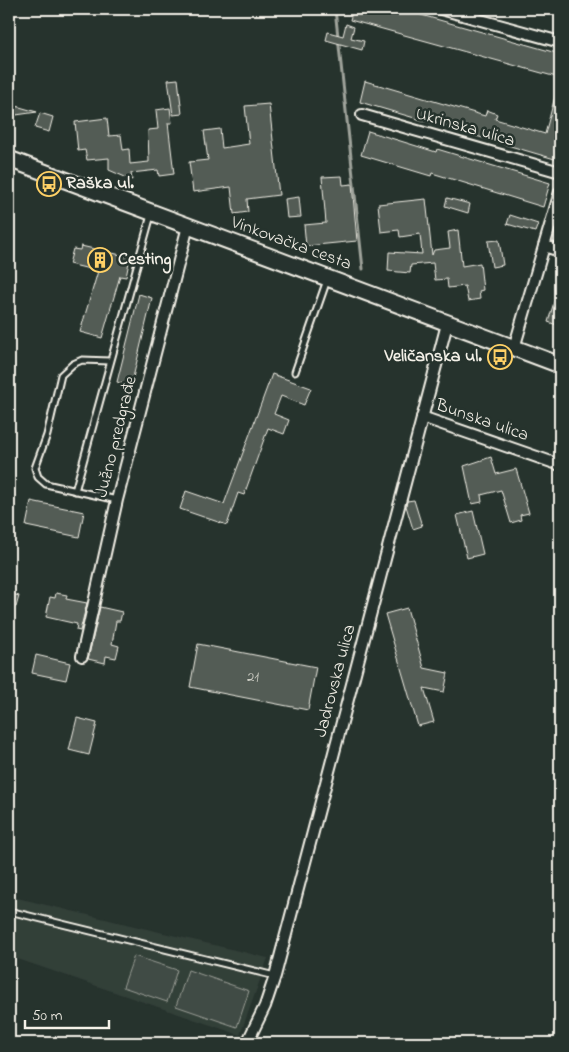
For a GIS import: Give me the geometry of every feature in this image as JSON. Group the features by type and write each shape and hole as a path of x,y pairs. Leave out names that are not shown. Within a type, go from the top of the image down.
{"main road":[{"name":"Vinkovačka cesta","path":"9,159 446,324 560,365"}],"street":[{"path":"441,9 560,42"},
{"name":"Ukrinska ulica","path":"362,115 560,172"},
{"path":"514,348 560,192"},
{"name":"Južno predgrađe","path":"82,656 117,500 188,226"},
{"path":"544,246 560,251"},
{"name":"Jadrovska ulica","path":"247,1043 265,1006 275,976 446,324"},
{"name":"Bunska ulica","path":"422,417 560,465"}],"lane":[{"path":"75,491 152,213"},
{"path":"294,372 328,278"},
{"path":"110,360 82,360 73,364 61,375 48,434 38,455 35,468 38,477 46,484 117,500"},
{"path":"9,911 275,976"}],"shaded area":[{"path":"9,896 268,958 240,1035 9,956"},
{"path":"134,956 177,970 167,1002 123,987"},
{"path":"188,970 249,991 237,1027 176,1006"}],"building":[{"path":"353,9 400,9 560,54 560,78 350,20"},
{"path":"346,24 354,27 351,38 364,41 362,50 326,40 328,32 343,36"},
{"path":"178,79 182,114 173,115 168,80"},
{"path":"365,81 485,116 487,110 497,114 495,119 545,134 557,89 560,89 560,150 558,160 360,102"},
{"path":"9,104 37,112 9,116"},
{"path":"269,104 279,195 247,199 248,212 234,214 231,187 193,192 189,162 208,160 204,131 220,129 222,148 249,144 245,106"},
{"path":"170,108 172,123 168,123 174,174 159,176 158,170 131,173 132,180 109,170 109,158 87,160 85,150 78,151 75,122 107,118 109,136 121,135 123,150 129,149 130,164 149,162 148,130 158,129 156,110"},
{"path":"40,113 53,117 49,132 35,128"},
{"path":"368,131 436,152 437,149 550,183 543,207 432,173 431,176 361,155"},
{"path":"342,176 343,185 352,184 357,241 306,246 304,225 326,223 322,177"},
{"path":"299,197 301,217 287,218 285,199"},
{"path":"447,198 470,204 468,213 445,206"},
{"path":"426,199 432,255 434,250 450,248 448,232 458,230 462,266 480,263 483,290 479,291 480,299 468,301 465,286 448,288 447,279 435,280 433,263 411,265 410,273 388,271 389,252 422,254 420,234 400,237 399,230 381,232 378,204"},
{"path":"510,215 538,224 535,232 507,224"},
{"path":"499,240 503,265 492,267 488,241"},
{"path":"81,246 130,257 126,277 120,276 102,338 80,332 98,271 69,264 73,249 80,250"},
{"path":"558,289 560,289 560,326 548,322"},
{"path":"139,294 152,298 131,386 117,382"},
{"path":"272,374 311,388 304,405 281,396 274,414 289,420 284,434 268,428 244,495 238,493 227,525 180,509 186,491 224,504"},
{"path":"491,457 496,474 516,469 529,513 520,515 521,520 511,523 501,490 481,495 482,502 472,504 464,466"},
{"path":"414,500 422,526 413,529 406,506 407,501"},
{"path":"31,501 84,512 79,537 26,526"},
{"path":"473,511 483,554 467,558 457,515"},
{"path":"9,593 19,596 16,607 9,606"},
{"path":"56,593 67,595 66,599 87,603 80,631 76,630 77,624 46,617 50,597 55,598"},
{"path":"100,607 122,612 120,621 116,621 112,644 119,646 116,658 106,656 105,663 88,659"},
{"path":"407,608 424,668 448,673 444,692 424,688 434,722 418,726 385,614"},
{"path":"198,644 316,667 308,710 190,687"},
{"path":"36,655 70,663 66,680 32,673"},
{"path":"77,718 97,723 89,755 69,750"}],"waterway":[{"path":"335,9 363,269"}],"place":[{"name":"Raška ul.","path":"49,184"},
{"name":"Cesting","path":"100,260"},
{"name":"Veličanska ul.","path":"500,357"}]}
